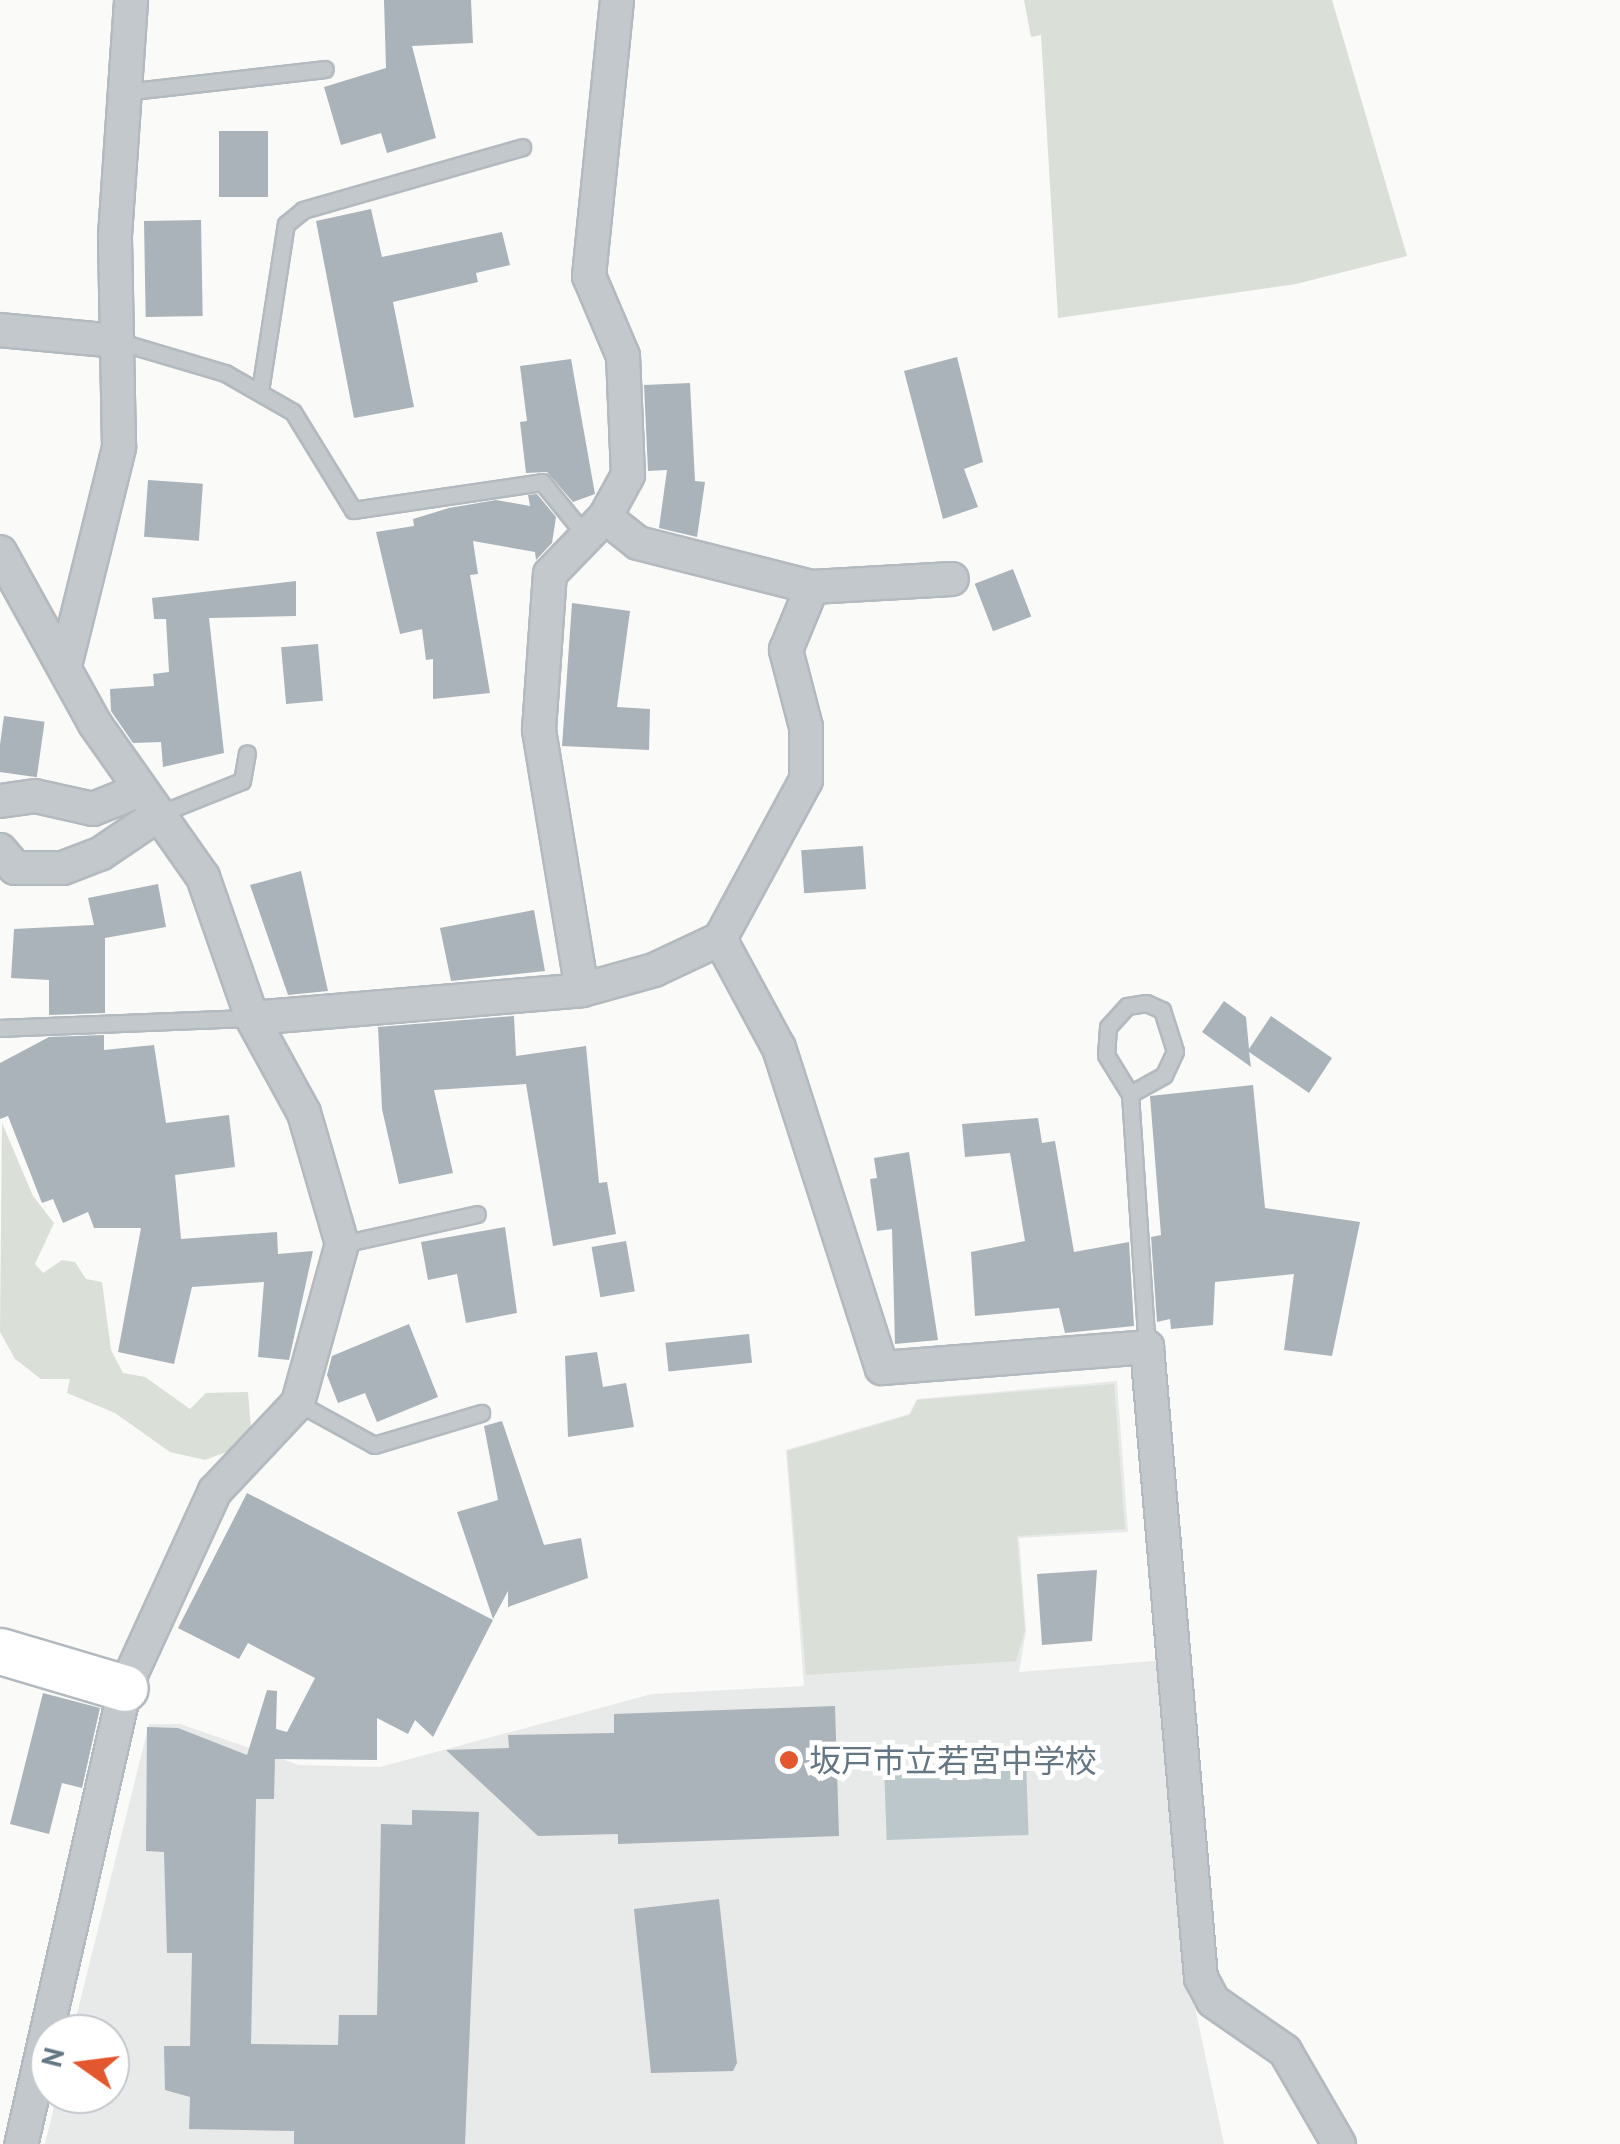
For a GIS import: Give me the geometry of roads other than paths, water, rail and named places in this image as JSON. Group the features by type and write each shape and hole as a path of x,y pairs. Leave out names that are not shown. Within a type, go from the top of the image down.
{"street":[{"path":"66,666 119,447 117,341 124,92 131,0"},
{"path":"582,990 540,730 550,574 595,526 628,476 630,449 623,356 589,276 616,0"},
{"path":"0,330 117,341"},
{"path":"595,526 638,543 812,587 952,579"},
{"path":"0,552 149,802 202,878 252,1018 304,1113 342,1244 298,1403 214,1491 125,1688 21,2144"},
{"path":"252,1018 582,990 654,970 720,939 806,780 806,727 786,650 812,587"},
{"path":"0,800 35,796 92,809 149,802"},
{"path":"0,850 14,868 64,868 100,854 149,802"},
{"path":"720,939 778,1048 882,1368 1147,1348 1201,1978 1213,2001 1285,2052 1339,2144"},
{"path":"0,1651 125,1688"}],"lane":[{"path":"124,92 325,68"},
{"path":"260,391 286,224 320,204 522,147"},
{"path":"117,341 260,391 306,424 330,484 353,510 542,482 595,526"},
{"path":"149,802 242,781 247,753"},
{"path":"1130,1094 1164,1075 1175,1051 1162,1010 1146,1003 1128,1006 1108,1027 1106,1056 1130,1094 1147,1348"},
{"path":"0,1028 252,1018"},
{"path":"342,1244 478,1214"},
{"path":"298,1403 374,1445 481,1413"}],"place":[{"name":"坂戸市立若宮中学校","path":"789,1760"}]}
